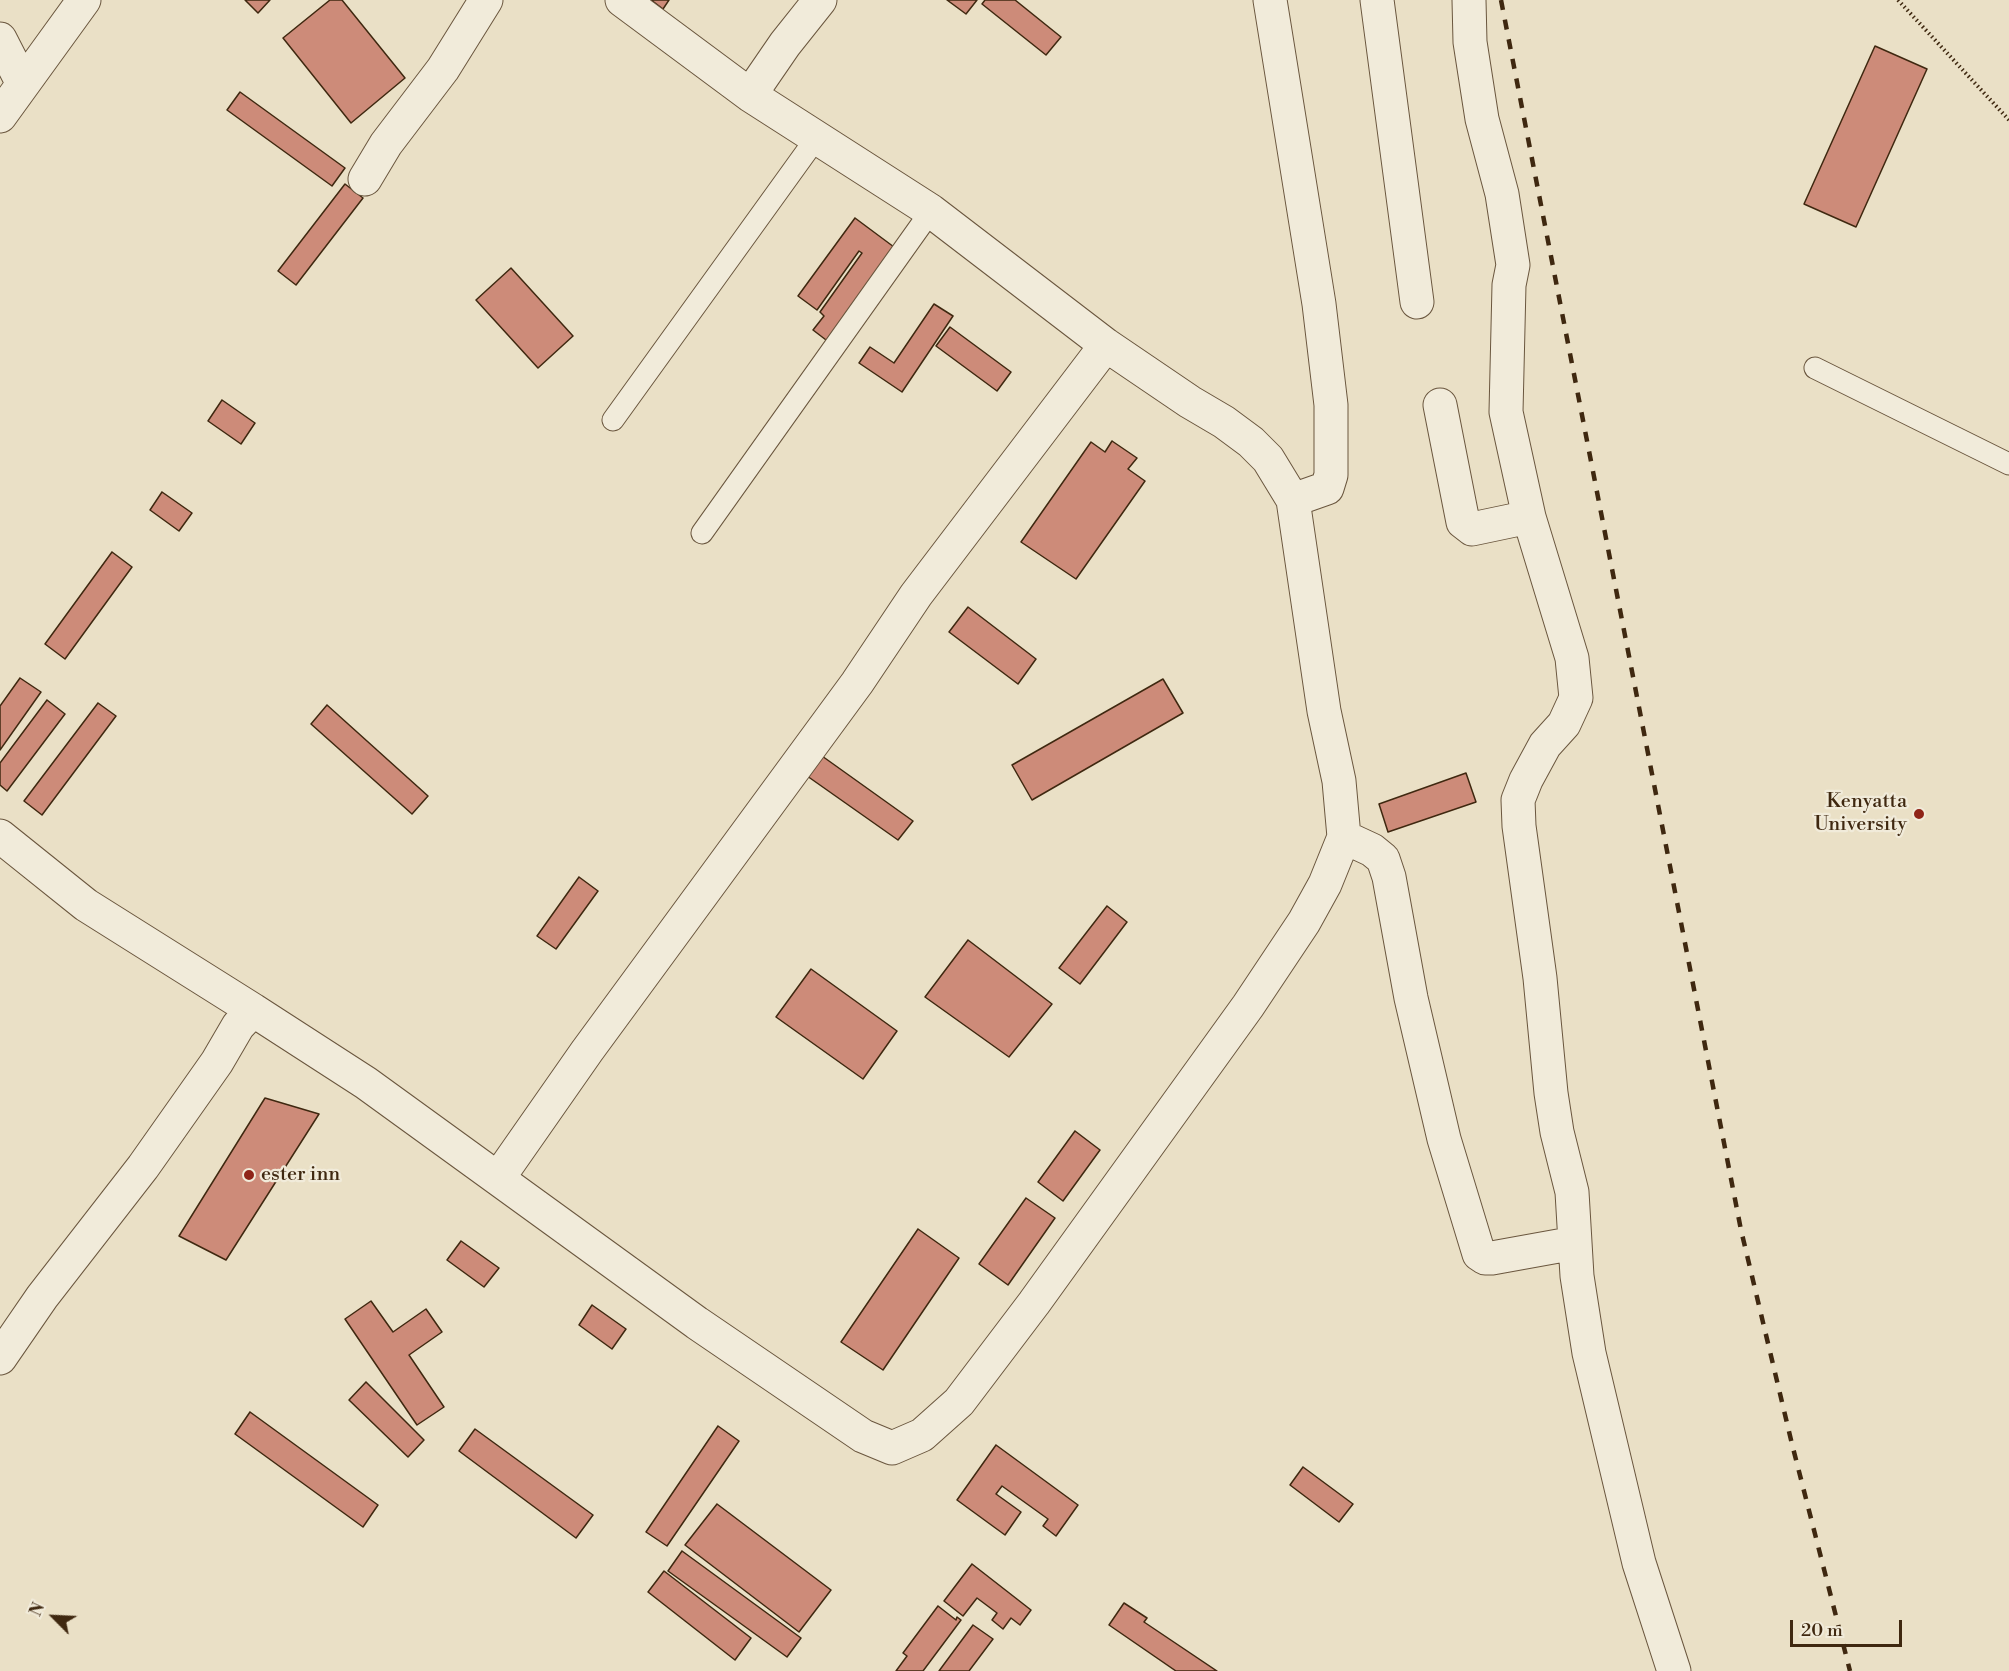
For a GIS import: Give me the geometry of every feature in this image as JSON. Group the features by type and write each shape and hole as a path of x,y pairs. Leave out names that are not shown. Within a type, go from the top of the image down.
{"street":[{"path":"0,116 84,0"},
{"path":"365,179 387,144 443,69 486,0"},
{"path":"0,836 86,905 366,1083 706,1329 863,1436 892,1448 922,1435 959,1402 1034,1303 1248,1006 1304,922 1325,884 1344,837 1339,782 1324,711 1293,500 1268,459 1251,442 1106,345 931,212 750,95 621,0"},
{"path":"750,95 785,44 820,0"},
{"path":"1270,0 1319,304 1331,405 1331,475 1327,488 1293,500"},
{"path":"1377,0 1417,302"},
{"path":"1470,0 1470,42 1482,119 1502,194 1512,265 1509,285 1506,412 1529,517 1572,658 1576,698 1564,724 1545,745 1518,800 1540,978 1551,1093 1557,1132 1572,1192 1577,1276 1589,1353 1639,1563 1674,1671"},
{"path":"0,39 23,84"},
{"path":"498,1177 587,1051 857,683 916,594 1106,345"},
{"path":"1440,405 1463,522 1472,529 1529,517"},
{"path":"1344,837 1372,850 1383,859 1389,877 1411,998 1444,1139 1479,1254 1485,1258 1492,1258 1575,1243"},
{"path":"0,1358 42,1297 143,1167 217,1062 238,1026 253,1010"}],"lane":[{"path":"613,420 817,137"},
{"path":"702,533 931,212"},
{"path":"1815,368 2009,464"}],"path":[{"path":"1898,0 2009,120"}],"building":[{"path":"245,0 270,0 258,13"},
{"path":"330,0 342,0 405,78 351,123 283,38"},
{"path":"651,0 669,0 663,9"},
{"path":"947,0 977,0 966,14"},
{"path":"985,0 1015,0 1061,37 1046,55 982,4"},
{"path":"1875,46 1927,69 1856,227 1804,204"},
{"path":"240,92 345,168 332,186 227,110"},
{"path":"345,184 363,198 296,285 278,271"},
{"path":"855,218 898,250 830,343 813,330 824,316 820,312 862,253 859,251 817,310 798,296"},
{"path":"511,268 573,336 538,368 476,300"},
{"path":"934,304 953,316 902,392 859,363 870,347 894,363"},
{"path":"950,327 1011,372 997,391 936,346"},
{"path":"222,400 255,423 241,444 208,421"},
{"path":"1112,441 1137,458 1128,469 1145,481 1076,579 1021,542 1091,442 1105,452"},
{"path":"162,492 192,513 179,531 150,510"},
{"path":"112,552 132,567 65,659 45,644"},
{"path":"968,607 1036,659 1018,684 949,632"},
{"path":"20,678 41,692 0,750 0,706"},
{"path":"1163,679 1183,713 1032,800 1012,765"},
{"path":"47,700 65,714 7,791 0,785 0,763"},
{"path":"98,703 116,716 42,815 24,801"},
{"path":"327,705 428,796 412,814 311,724"},
{"path":"815,751 913,821 898,840 800,771"},
{"path":"1466,773 1476,802 1388,832 1379,804"},
{"path":"579,877 598,891 556,949 537,936"},
{"path":"1107,906 1127,922 1080,984 1059,968"},
{"path":"968,940 1052,1004 1009,1057 925,997"},
{"path":"811,969 897,1031 863,1079 776,1017"},
{"name":"ester inn","path":"265,1098 319,1114 226,1260 179,1236"},
{"path":"1075,1131 1100,1150 1063,1201 1038,1182"},
{"path":"1026,1198 1055,1218 1008,1285 979,1264"},
{"path":"918,1229 959,1258 883,1370 841,1342"},
{"path":"461,1241 499,1268 484,1287 447,1260"},
{"path":"371,1301 393,1332 426,1309 442,1332 409,1355 444,1407 417,1425 345,1319"},
{"path":"592,1305 626,1329 612,1349 579,1325"},
{"path":"366,1382 424,1440 408,1457 349,1400"},
{"path":"250,1412 378,1505 363,1527 235,1434"},
{"path":"718,1426 739,1441 667,1546 646,1532"},
{"path":"475,1429 593,1515 576,1538 459,1451"},
{"path":"996,1445 1078,1505 1056,1536 1043,1526 1048,1519 1002,1486 996,1494 1021,1512 1005,1535 957,1500"},
{"path":"1303,1467 1353,1504 1339,1522 1290,1485"},
{"path":"717,1504 831,1590 799,1632 685,1545"},
{"path":"682,1551 801,1638 787,1657 668,1571"},
{"path":"972,1564 1031,1610 1020,1625 1011,1618 1003,1629 992,1620 997,1613 977,1598 963,1616 944,1601"},
{"path":"664,1571 751,1638 735,1660 648,1592"},
{"path":"1124,1603 1147,1618 1144,1622 1217,1671 1176,1671 1109,1625"},
{"path":"938,1606 956,1620 957,1617 961,1620 923,1671 896,1671 907,1656 903,1653"},
{"path":"973,1625 993,1639 969,1671 939,1671"}],"railway":[{"path":"1501,0 1741,1230 1792,1444 1850,1671"}],"place":[{"name":"Kenyatta University","path":"1919,814"},
{"name":"ester inn","path":"249,1175"}]}
